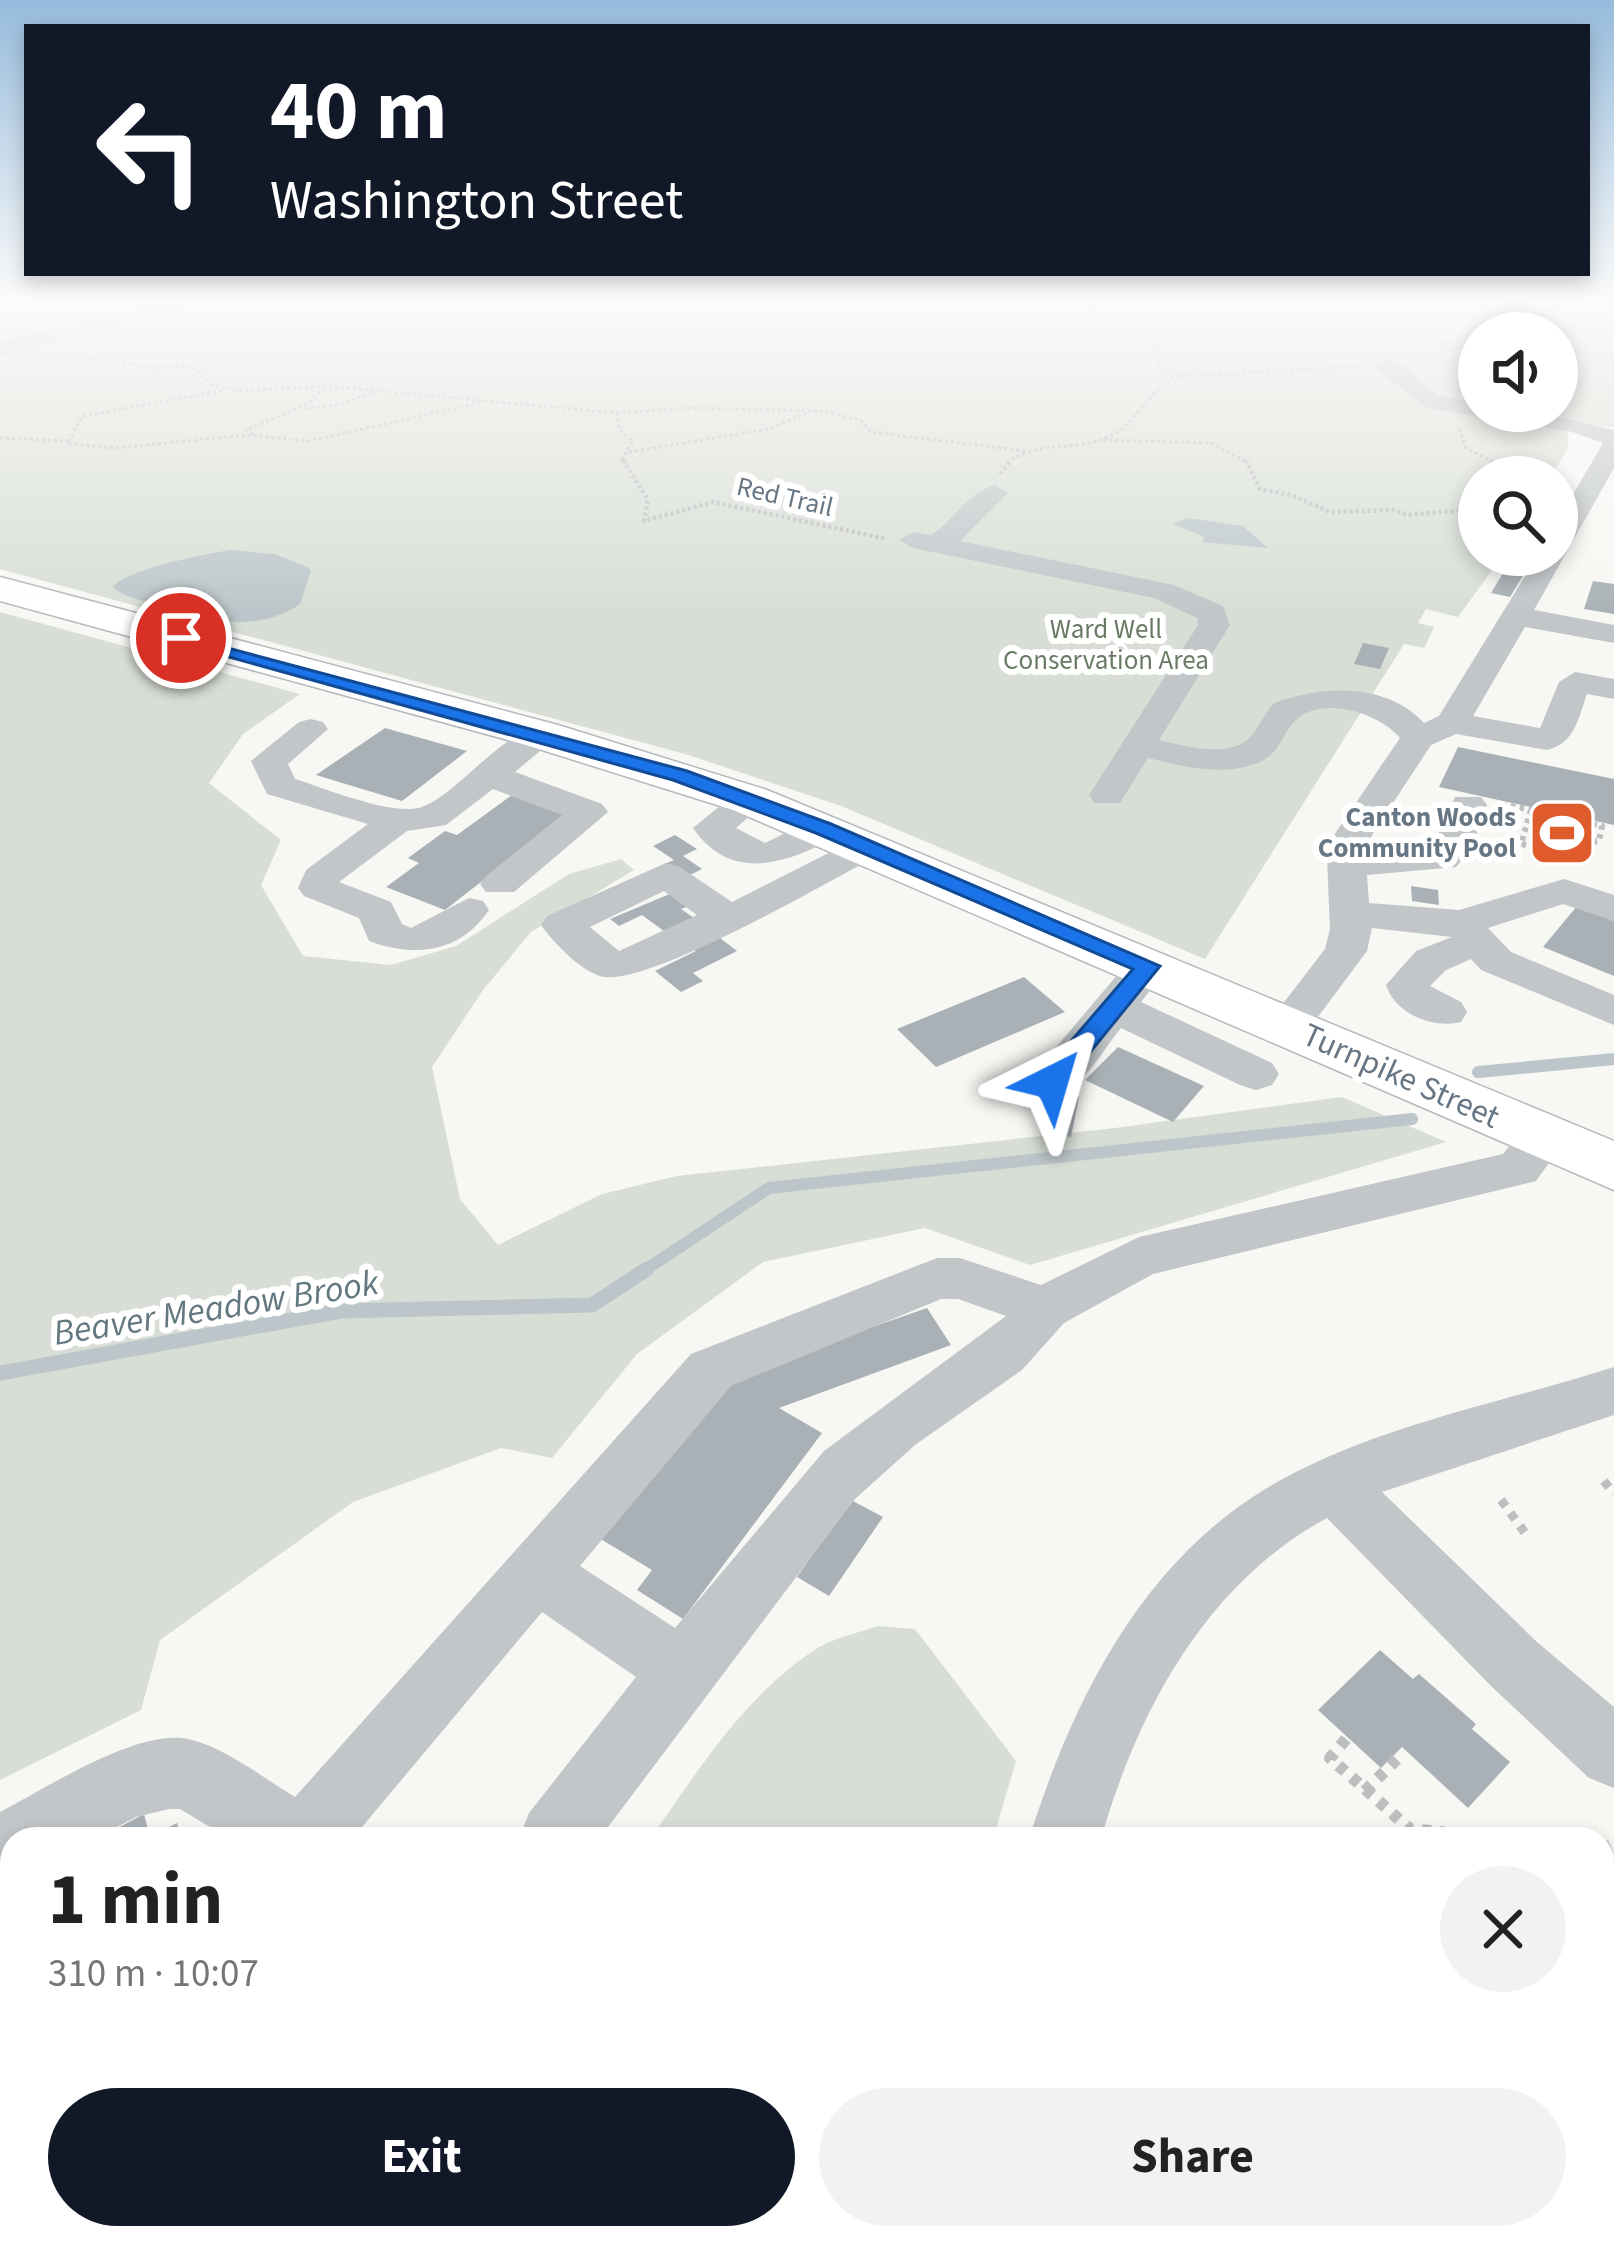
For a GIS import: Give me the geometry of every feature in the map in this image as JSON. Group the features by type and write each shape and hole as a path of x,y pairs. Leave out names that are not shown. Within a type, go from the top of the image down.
{"main road":[{"name":"Turnpike Street","path":"0,590 542,735 750,800 1168,975 1272,1050 1543,1138 1614,1167"}],"street":[{"path":"1436,404 1564,423 1614,442 1578,508"},
{"path":"995,493 970,511 964,525 925,542 1163,591 1212,613 1214,626 1107,794"},
{"path":"1114,1007 1272,1050 1346,952 1346,865 1354,835 1435,731 1540,576"},
{"path":"1516,616 1614,634"},
{"path":"1137,745 1195,756 1242,756 1264,744 1286,710 1323,700 1387,711 1411,726 1435,731 1547,740 1554,736 1575,682 1614,689"},
{"path":"311,730 269,761 280,786 397,821 439,815 542,735"},
{"path":"397,821 316,885 398,916 421,943 589,812 490,776"},
{"path":"1346,865 1442,859 1479,803"},
{"path":"730,919 845,837"},
{"path":"1445,1012 1406,988 1424,962 1442,951 1556,892 1572,892 1614,909"},
{"path":"1349,914 1471,934 1501,964 1614,1011"},
{"path":"1052,1082 1114,1007 1168,975"},
{"path":"564,1827 682,1670 844,1470 888,1431 990,1362 1030,1328 1045,1308 1138,1257 1519,1168 1543,1138"},
{"path":"313,1827 710,1370 937,1278 960,1279 1045,1308"},
{"path":"1068,1827 1078,1784 1115,1706 1159,1635 1199,1585 1245,1541 1280,1514 1333,1484 1614,1391"},
{"path":"1333,1484 1514,1664 1614,1753"},
{"path":"537,1574 682,1670"},
{"path":"47,1827 138,1782 172,1772 188,1774 281,1827"}],"path":[{"path":"68,441 83,423 81,417 154,404"},
{"path":"254,435 246,430 308,404"},
{"path":"285,411 342,404"},
{"path":"0,438 116,448 254,435 311,441 471,404"},
{"path":"553,404 617,413 688,408 812,411 860,420 872,432 1027,451 1100,440 1202,444 1233,451 1249,461 1260,489 1291,495 1330,512 1375,510 1407,515 1458,511"},
{"path":"1100,440 1142,413 1147,404"},
{"name":"Red Trail","path":"626,453 652,444 780,426 812,411"},
{"name":"Red Trail","path":"617,413 620,431 633,440 622,459 648,500 644,521 713,502 880,539 917,537 964,525"},
{"path":"1460,432 1466,448 1483,456"},
{"path":"1479,803 1531,810 1603,826 1599,841 1546,849 1521,844 1531,810"},
{"path":"1604,1481 1614,1494"},
{"path":"1501,1500 1528,1537"},
{"path":"1346,1739 1330,1758 1399,1827"},
{"path":"1365,1790 1401,1754"}],"green space":[{"name":"Ward Well Conservation Area","path":"0,404 1458,404 1458,432 1568,432 1563,456 1458,456 1458,576 1488,576 1458,617 1426,609 1418,623 1434,627 1424,648 1404,644 1205,959 841,806 685,754 0,569"},
{"name":"Ward Well Conservation Area","path":"1578,404 1614,404 1614,428 1578,423"},
{"path":"0,612 300,694 243,734 209,783 281,840 261,885 303,956 391,965 456,946 569,874 621,859 634,870 531,932 483,990 432,1067 460,1199 498,1245 602,1194 677,1176 1115,1128 1342,1097 1446,1142 1030,1265 925,1228 763,1262 637,1354 552,1458 501,1448 353,1502 160,1640 141,1710 0,1780"},
{"path":"878,1626 915,1629 1016,1761 997,1827 658,1827 745,1711 790,1668 838,1639"}],"shaded area":[{"path":"1188,518 1243,526 1268,548 1202,542 1205,537 1173,524"},
{"path":"230,550 275,554 307,567 311,571 300,604 268,619 231,622 195,608 140,600 113,587 149,568"}],"building":[{"path":"1501,576 1523,576 1510,597 1491,593"},
{"path":"1593,581 1614,584 1614,614 1584,609"},
{"path":"1363,643 1389,648 1380,669 1354,664"},
{"path":"385,728 467,751 402,801 316,775"},
{"path":"1458,747 1614,779 1614,825 1439,787"},
{"path":"512,795 568,814 445,910 386,887 419,863 408,858 445,831 457,835"},
{"path":"675,835 697,849 683,856 702,869 684,878 664,864 674,860 653,846"},
{"path":"1411,886 1438,890 1439,905 1412,901"},
{"path":"672,893 689,906 681,909 697,920 668,934 642,915 619,926 610,919"},
{"path":"1577,906 1614,921 1614,976 1543,947"},
{"path":"711,931 737,951 693,973 703,981 681,992 655,971 696,951 685,943"},
{"path":"1024,977 1065,1012 936,1067 897,1029"},
{"path":"1118,1047 1204,1086 1173,1122 1085,1080"},
{"path":"1060,1094 1079,1097 1071,1137 1051,1133"},
{"path":"927,1308 951,1345 779,1408 822,1433 683,1619 637,1590 652,1570 594,1535 723,1379"},
{"path":"851,1500 883,1517 829,1596 797,1577"},
{"path":"1380,1650 1413,1679 1419,1674 1476,1724 1472,1729 1510,1762 1468,1808 1402,1747 1381,1768 1318,1710"},
{"path":"144,1814 147,1827 120,1827"}],"waterway":[{"name":"Beaver Meadow Brook","path":"1478,1072 1614,1059"},
{"name":"Beaver Meadow Brook","path":"642,1272 769,1188 1412,1119"},
{"name":"Beaver Meadow Brook","path":"0,1373 341,1311 592,1305 647,1269"}],"place":[{"name":"Canton Woods Community Pool","path":"1562,833"}],"route":[{"path":"181,638 680,775 932,873 1148,966 1052,1082"}]}
